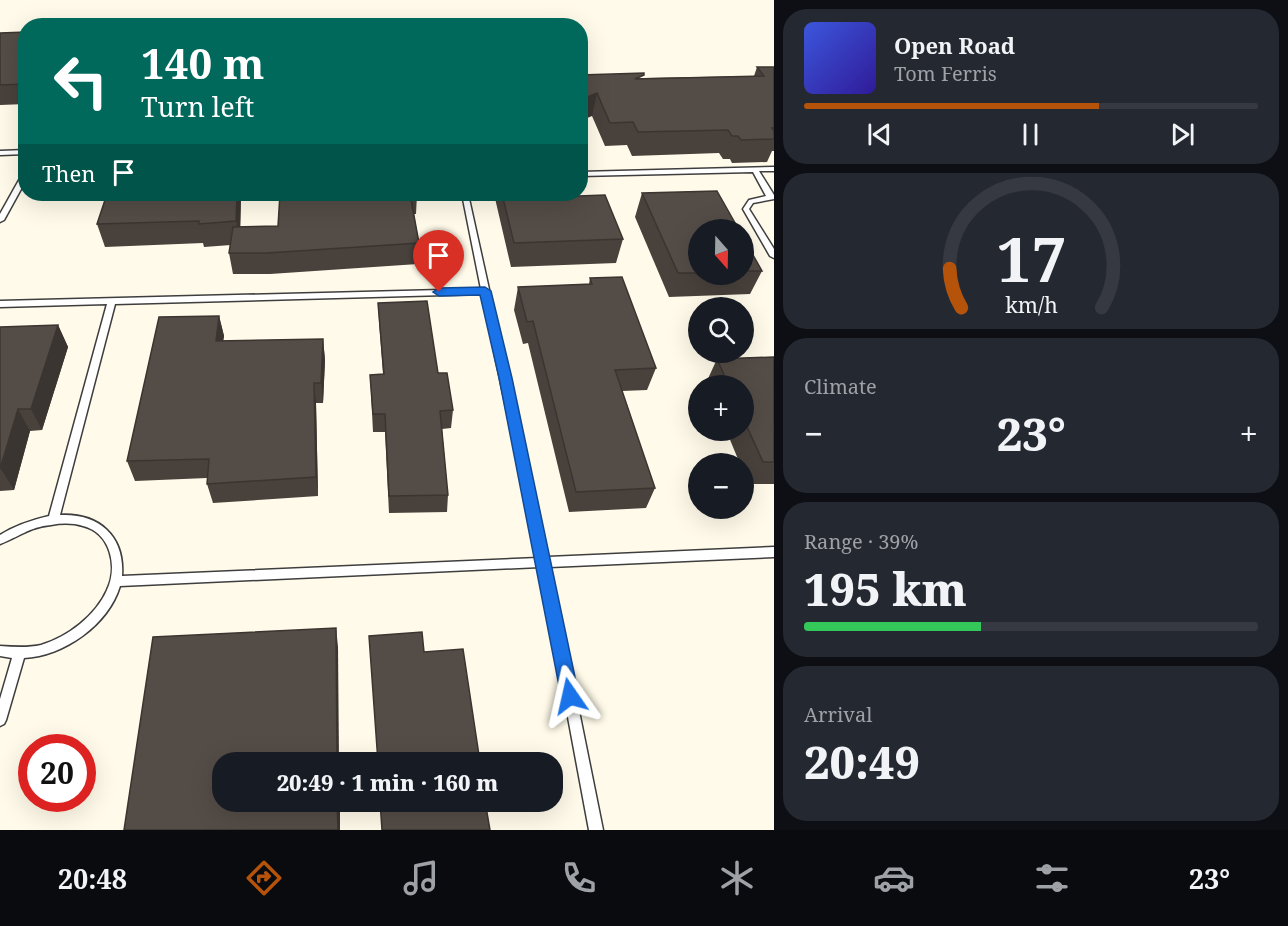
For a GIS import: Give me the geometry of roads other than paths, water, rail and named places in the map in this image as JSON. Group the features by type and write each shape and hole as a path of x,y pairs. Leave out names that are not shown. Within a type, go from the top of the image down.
{"lane":[{"path":"0,153 18,152"},
{"path":"755,170 772,197 751,201 746,209 774,256"},
{"path":"588,174 774,170"},
{"path":"0,220 18,187"},
{"path":"466,201 544,562 596,830"},
{"path":"0,304 485,291"},
{"path":"54,518 112,300"},
{"path":"0,540 31,523 54,518 77,519 96,527 110,541 117,559 116,581 107,602 91,622 69,638 44,650 19,654 0,651"},
{"path":"116,581 774,552"},
{"path":"0,720 19,654"}]}
